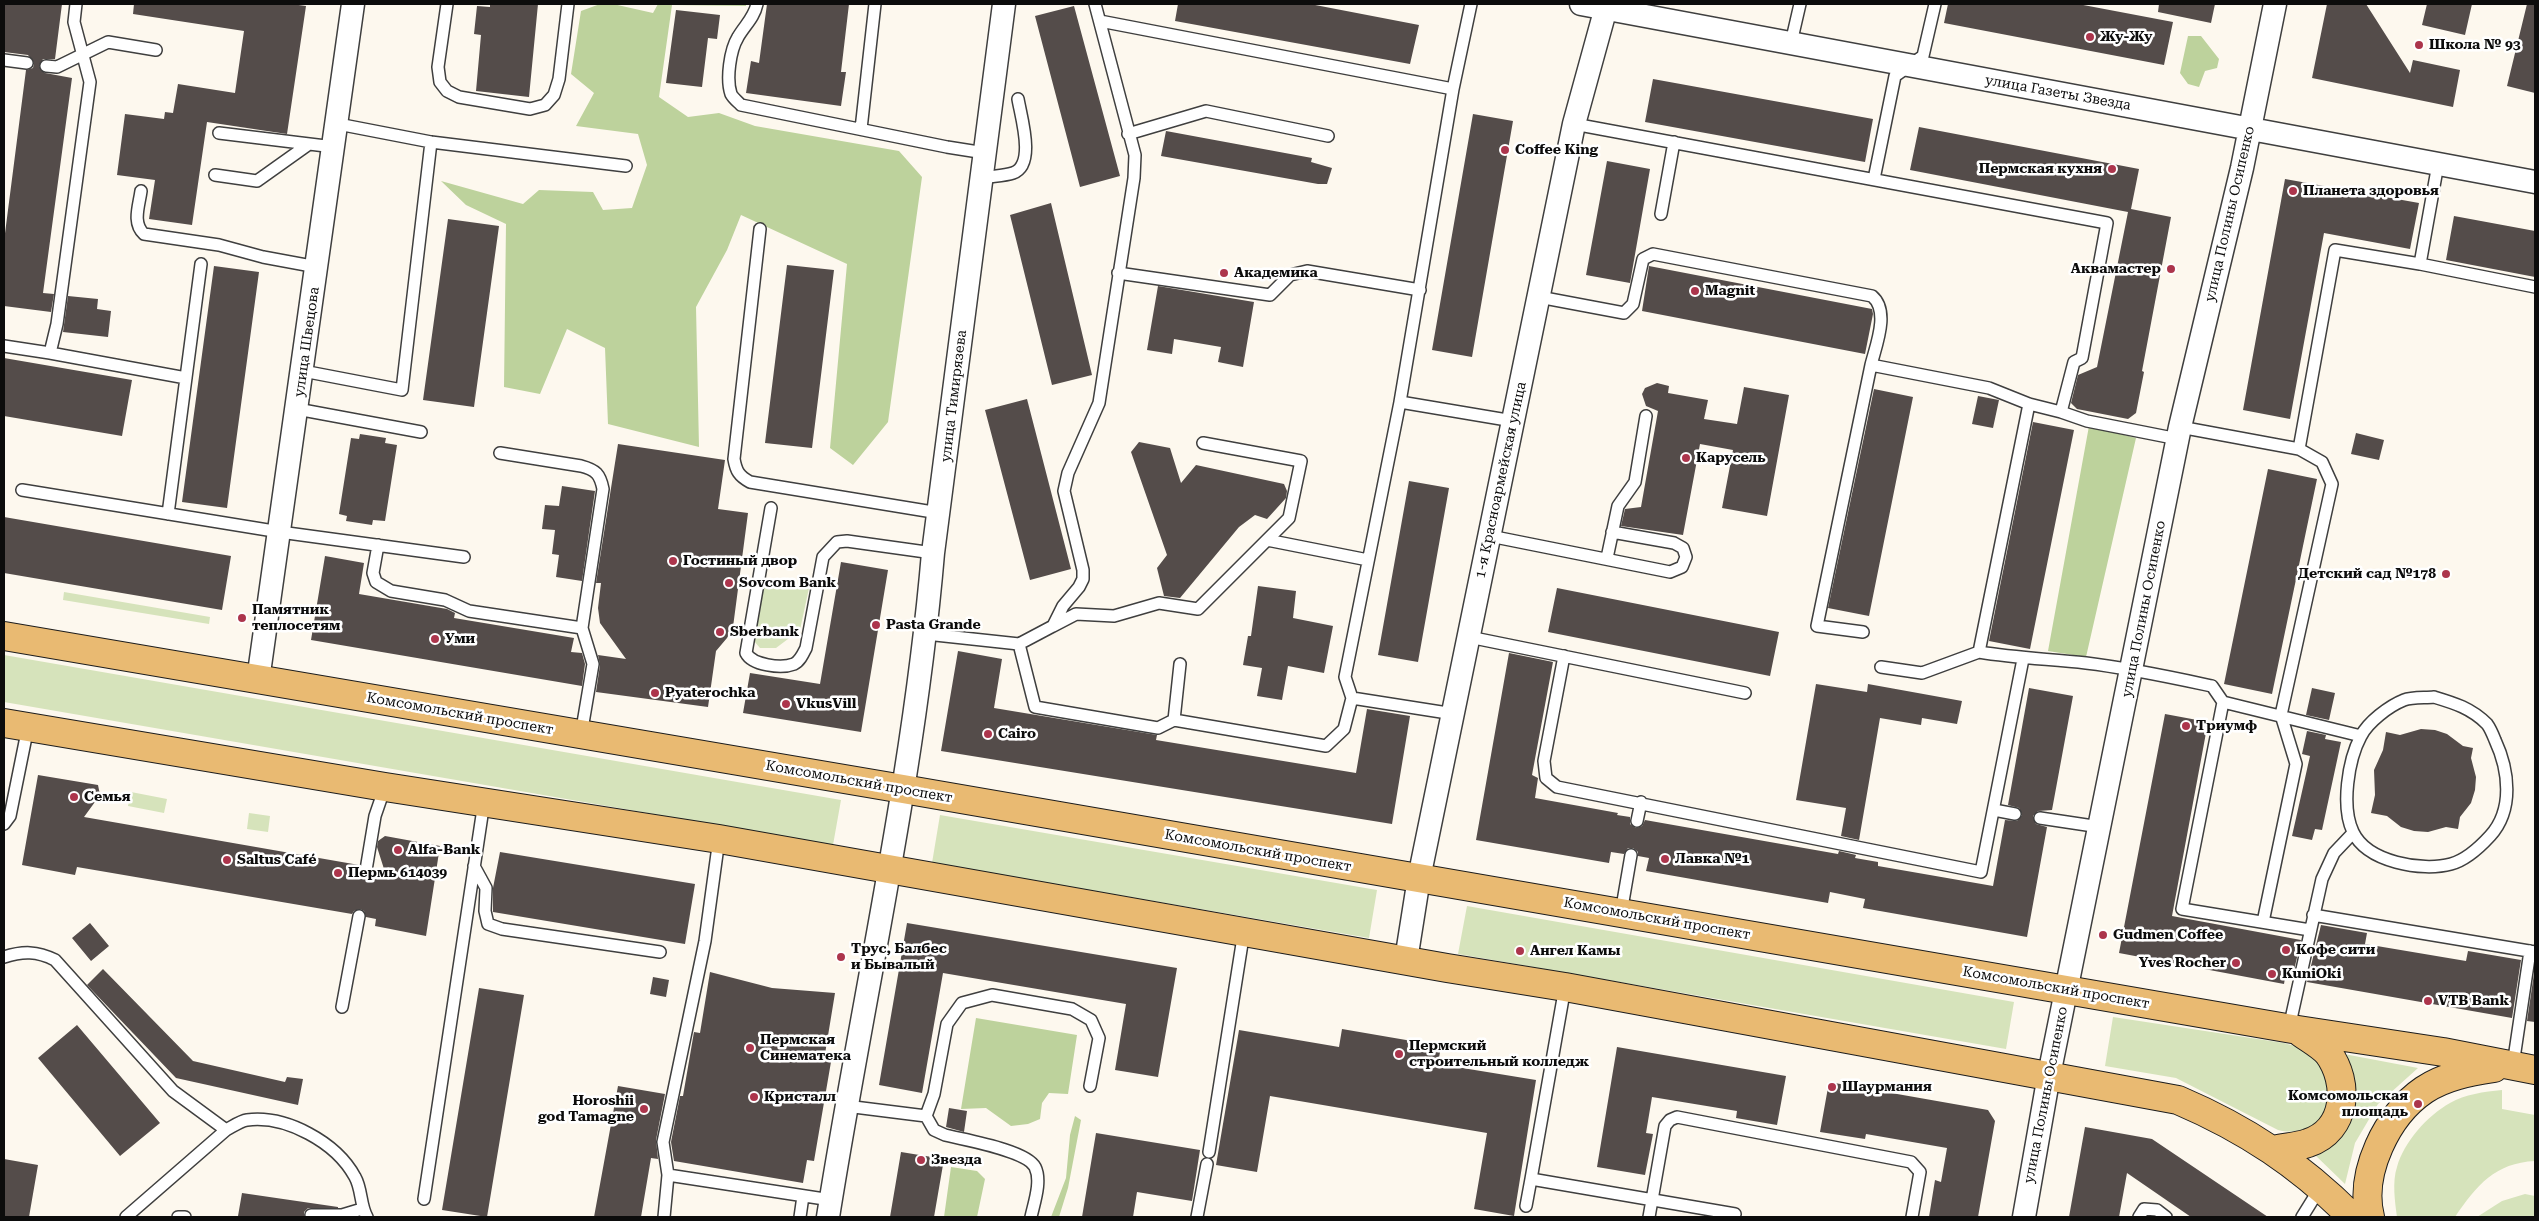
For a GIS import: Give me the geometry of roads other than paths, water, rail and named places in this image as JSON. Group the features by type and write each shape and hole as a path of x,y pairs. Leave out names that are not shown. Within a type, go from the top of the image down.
{"main road":[{"name":"Комсомольский проспект","path":"4,636 2294,1029 2443,1052 2524,1068"},
{"path":"16,725 385,787 720,839 1565,987 2178,1100 2219,1118 2274,1150 2321,1187 2352,1217"},
{"path":"2274,1150 2308,1143 2323,1135 2337,1119 2343,1100 2340,1077 2327,1052 2294,1029"},
{"path":"2370,1217 2367,1204 2371,1163 2391,1122 2424,1090 2459,1073 2524,1068"}],"street":[{"name":"улица Швецова","path":"258,680 318,267 353,4"},
{"name":"улица Тимирязева","path":"830,1208 846,1106 911,753 934,553 1004,4"},
{"name":"улица Газеты Звезда","path":"1581,4 1607,6 1910,66 2535,182"},
{"name":"улица Полины Осипенко","path":"2024,1217 2049,1075 2179,433 2249,128 2275,4"},
{"name":"1-я Красноармейская улица","path":"1406,960 1419,878 1574,124 1607,6"}],"lane":[{"path":"50,353 57,324 90,82 74,22 76,4"},
{"path":"447,4 438,67 440,82 447,91 459,97 530,109 545,105 554,95 559,79 568,4"},
{"path":"757,4 756,11 738,37 733,50 729,84 732,96 741,105 861,130 985,152"},
{"path":"861,130 875,4"},
{"path":"1053,626 1063,606 1079,587 1083,579 1083,570 1064,491 1068,473 1099,404 1134,178 1135,155 1095,4"},
{"path":"1019,644 1035,708 1158,728 1174,720 1326,746 1344,729 1352,698 1345,678 1400,402 1453,90 1471,4"},
{"path":"1791,43 1800,4"},
{"path":"1874,180 1895,76 1923,56 1935,4"},
{"path":"1100,21 1453,90"},
{"path":"46,66 57,67 108,42 156,50"},
{"path":"4,60 28,63"},
{"path":"982,178 1014,173 1025,162 1027,152 1018,99"},
{"path":"1128,134 1206,111 1328,136"},
{"path":"338,124 431,142 626,166"},
{"path":"1574,124 2107,223 2082,358 2074,362 2061,412"},
{"path":"219,133 334,147"},
{"path":"303,371 402,390 431,142"},
{"path":"1661,214 1674,142"},
{"path":"215,175 257,181 309,144"},
{"path":"2420,264 2438,164"},
{"path":"141,191 136,223 144,234 220,245 263,257 318,267"},
{"path":"760,229 734,459 736,470 750,482 939,513"},
{"path":"2299,449 2335,250 2420,264 2535,288"},
{"path":"1539,297 1624,313 1633,304 1643,259 1653,254 1872,296 1879,302 1882,313 1817,626 1863,632"},
{"path":"168,514 201,264"},
{"path":"1118,273 1270,295 1290,275 1307,270 1420,290"},
{"path":"4,346 186,378"},
{"path":"1870,365 1989,388 2029,404 2087,421 2299,449 2322,462 2332,484 2281,715 2296,764 2263,922"},
{"path":"1400,402 1513,421"},
{"path":"1979,652 2029,404"},
{"path":"297,409 420,432"},
{"path":"1607,558 1618,506 1635,482 1646,416"},
{"path":"926,634 1019,644 1076,614 1114,616 1159,603 1198,610 1290,518 1301,461 1203,443"},
{"path":"500,453 581,466 594,470 601,476 603,489 582,628 593,664 581,735"},
{"path":"22,490 280,532 464,557"},
{"path":"771,508 746,652 749,658 754,661 783,665 795,664 802,658 806,648 823,557 837,542 848,541 934,553"},
{"path":"1490,536 1670,572 1682,567 1686,557 1683,548 1674,543 1612,532"},
{"path":"1267,540 1368,560"},
{"path":"378,545 373,573 376,582 386,589 445,600 469,611 582,628"},
{"path":"1469,637 1745,694"},
{"path":"1881,667 1922,673 1979,652 2023,659 2085,663 2132,669 2212,686 2223,702 2361,736"},
{"path":"1564,656 1544,761 1546,778 1557,786 1981,872 2023,659"},
{"path":"1174,720 1180,664"},
{"path":"2434,697 2465,706 2488,725 2500,750 2508,777 2506,805 2495,830 2476,851 2452,864 2424,868 2397,863 2372,852 2353,833 2346,806 2348,782 2361,736 2379,715 2404,700 2434,697"},
{"path":"1352,698 1454,714"},
{"path":"2223,702 2182,909 2310,930"},
{"path":"4,824 10,816 16,725"},
{"path":"366,870 375,816 385,787"},
{"path":"424,1199 484,802"},
{"path":"1637,821 1641,802"},
{"path":"1994,810 2015,814"},
{"path":"2040,818 2100,827"},
{"path":"2294,1029 2310,930 2322,879 2334,853 2353,833"},
{"path":"664,1217 668,1175 663,1142 704,941 720,839"},
{"path":"1621,913 1631,855"},
{"path":"474,866 486,888 484,911 488,924 502,929 660,952"},
{"path":"2313,915 2533,951 2524,1068"},
{"path":"342,1007 359,916"},
{"path":"1209,1152 1244,931"},
{"path":"4,957 14,954 40,952 55,960 173,1091 226,1130"},
{"path":"1526,1206 1565,987"},
{"path":"1031,1217 1038,1180 1035,1168 1028,1160 1014,1154 944,1135 934,1130 926,1116 934,1094 948,1024 962,1003 992,995 1072,1009 1091,1020 1099,1038 1090,1086"},
{"path":"846,1106 926,1116"},
{"path":"1649,1217 1666,1126 1670,1120 1677,1117 1911,1162 1920,1172 1912,1217"},
{"path":"126,1217 226,1130 245,1120 266,1120 294,1126 325,1145 343,1161 356,1178 365,1213 311,1215"},
{"path":"1197,1217 1207,1164"},
{"path":"668,1175 803,1196 830,1208"},
{"path":"1531,1179 1735,1214"},
{"path":"2302,1217 2321,1187"},
{"path":"800,1217 803,1196"},
{"path":"2139,1217 2144,1209 2157,1210 2166,1217"},
{"path":"178,1217 185,1217"}],"place":[{"name":"Жу-Жу","path":"2090,37"},
{"name":"Школа № 93","path":"2419,45"},
{"name":"Coffee King","path":"1505,150"},
{"name":"Пермская кухня","path":"2112,169"},
{"name":"Планета здоровья","path":"2293,191"},
{"name":"Аквамастер","path":"2171,269"},
{"name":"Академика","path":"1224,273"},
{"name":"Magnit","path":"1695,291"},
{"name":"Карусель","path":"1686,458"},
{"name":"Гостиный двор","path":"673,561"},
{"name":"Детский сад №178","path":"2446,574"},
{"name":"Sovcom Bank","path":"729,583"},
{"name":"Памятник теплосетям","path":"242,618"},
{"name":"Pasta Grande","path":"876,625"},
{"name":"Sberbank","path":"720,632"},
{"name":"Уми","path":"435,639"},
{"name":"Pyaterochka","path":"655,693"},
{"name":"VkusVill","path":"786,704"},
{"name":"Триумф","path":"2186,726"},
{"name":"Cairo","path":"988,734"},
{"name":"Семья","path":"74,797"},
{"name":"Alfa-Bank","path":"398,850"},
{"name":"Лавка №1","path":"1665,859"},
{"name":"Saltus Café","path":"227,860"},
{"name":"Пермь 614039","path":"338,873"},
{"name":"Gudmen Coffee","path":"2103,935"},
{"name":"Кофе сити","path":"2286,950"},
{"name":"Ангел Камы","path":"1520,951"},
{"name":"Трус, Балбес и Бывалый","path":"841,957"},
{"name":"Yves Rocher","path":"2236,963"},
{"name":"KuniOki","path":"2272,974"},
{"name":"VTB Bank","path":"2428,1001"},
{"name":"Пермская Синематека","path":"750,1048"},
{"name":"Пермский строительный колледж","path":"1399,1054"},
{"name":"Шаурмания","path":"1832,1087"},
{"name":"Кристалл","path":"754,1097"},
{"name":"Комсомольская площадь","path":"2418,1104"},
{"name":"Horoshii god Tamagne","path":"644,1109"},
{"name":"Звезда","path":"921,1160"}]}
